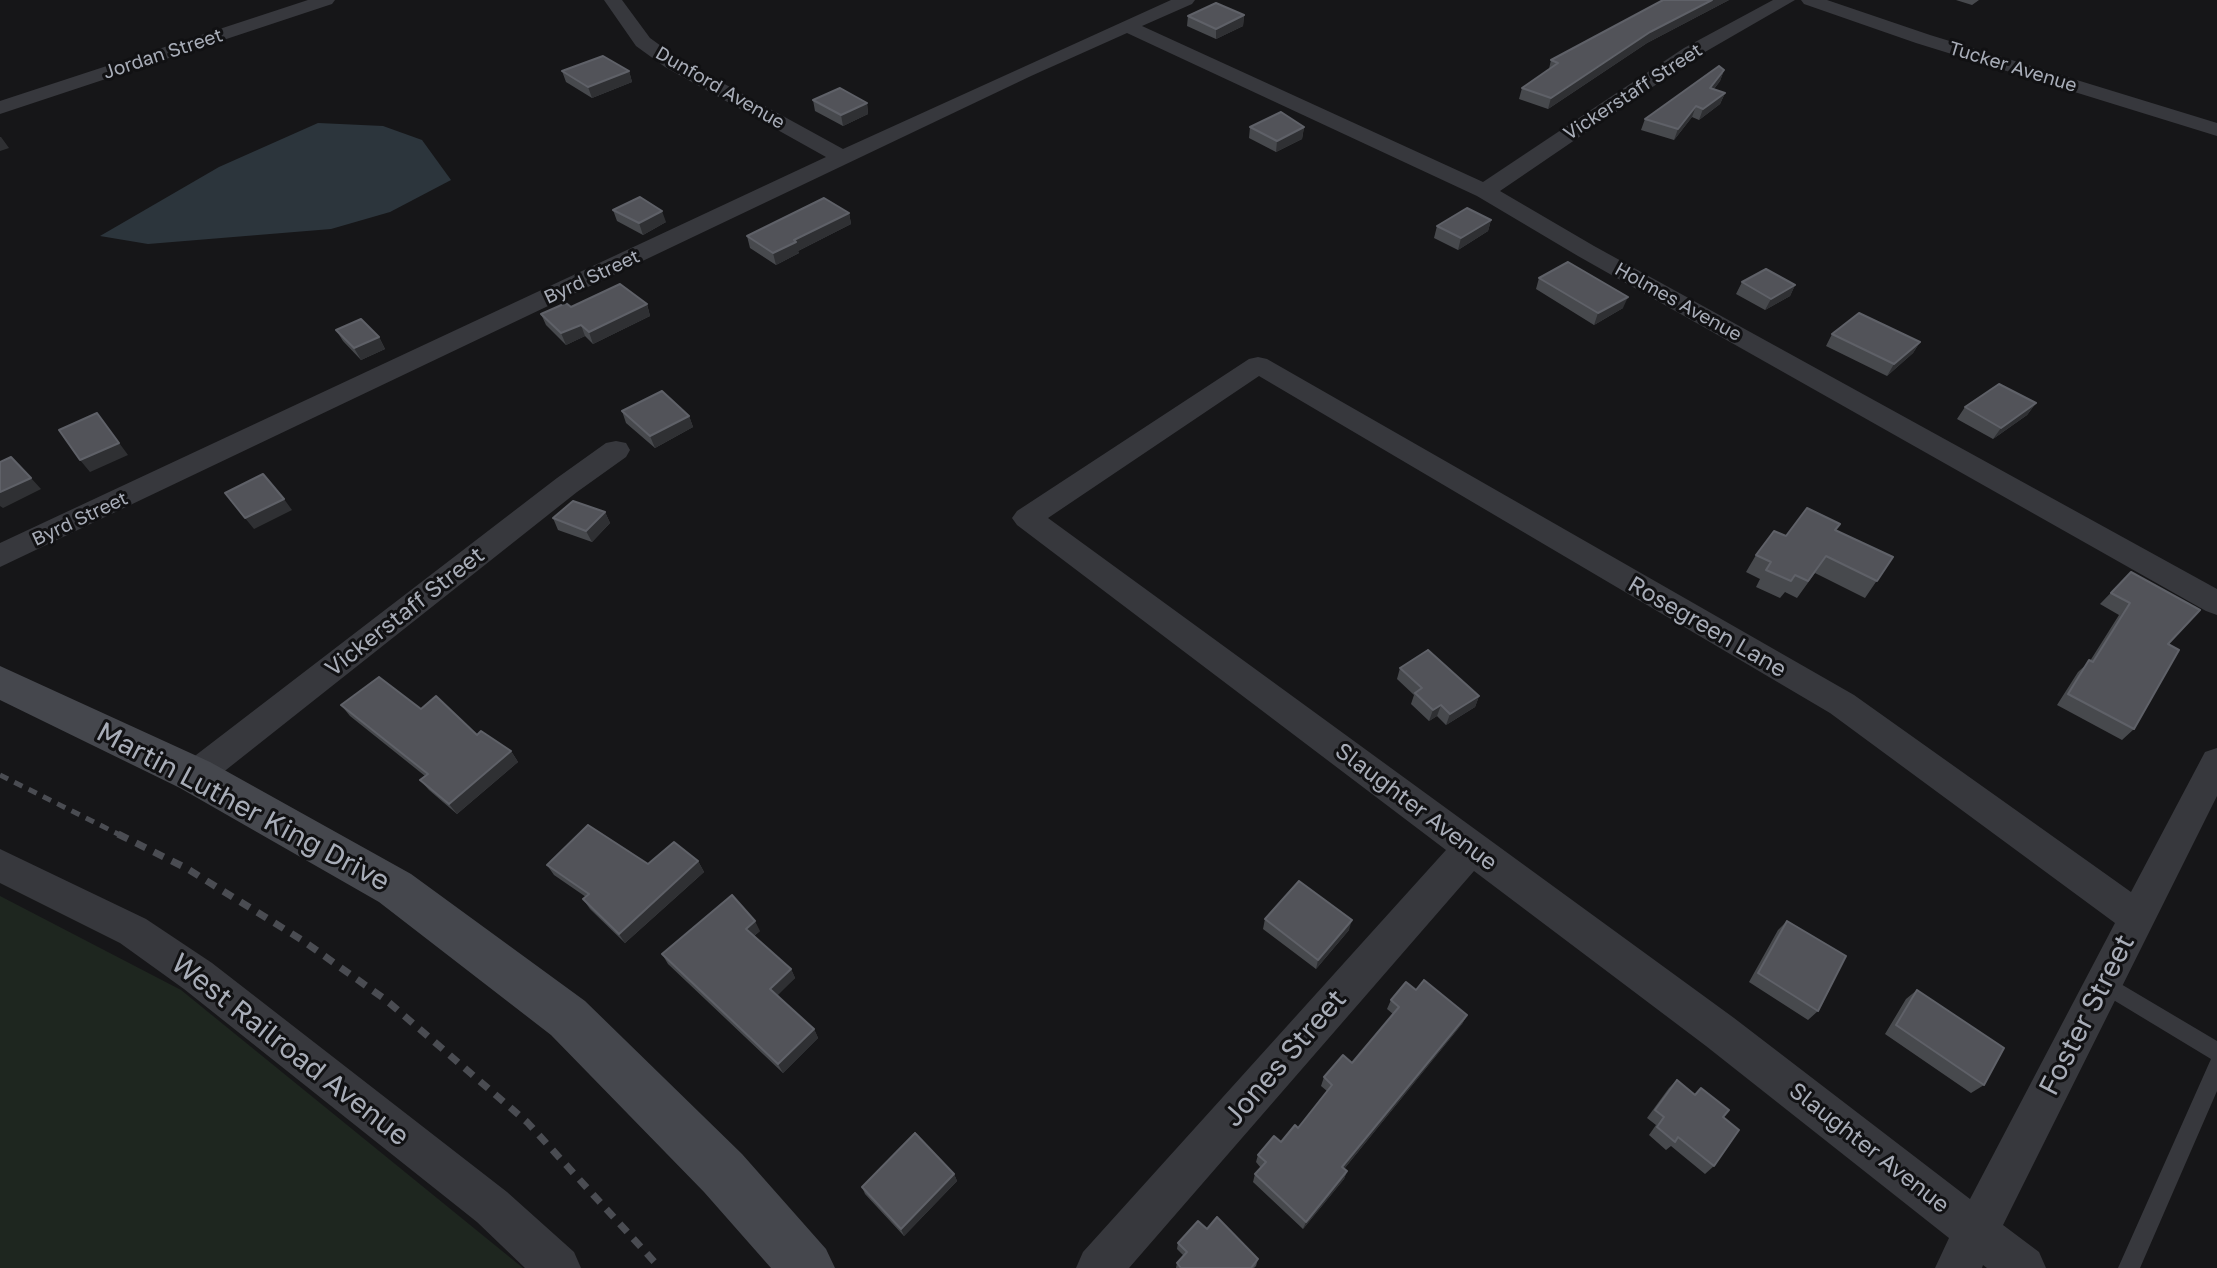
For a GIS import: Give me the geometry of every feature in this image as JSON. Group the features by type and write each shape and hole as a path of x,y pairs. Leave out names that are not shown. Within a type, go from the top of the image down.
{"main road":[{"name":"Martin Luther King Drive","path":"0,682 195,775 395,888 568,1018 723,1174 807,1268"}],"street":[{"name":"Jordan Street","path":"0,108 326,0"},
{"name":"Dunford Avenue","path":"613,0 643,42 672,63 843,158"},
{"name":"Byrd Street","path":"0,556 843,158 1186,0"},
{"name":"Vickerstaff Street","path":"1485,191 1647,80 1786,0"},
{"name":"Tucker Avenue","path":"1810,0 1862,10 2217,131"},
{"name":"Holmes Avenue","path":"1126,26 1485,191 1586,251 2217,603"},
{"name":"Slaughter Avenue","path":"1258,365 1027,518 1720,1032 2023,1268"},
{"name":"Rosegreen Lane","path":"1258,365 1842,704 2137,918"},
{"name":"Vickerstaff Street","path":"195,775 615,450"},
{"name":"Foster Street","path":"1958,1268 2137,918 2207,806 2217,762"},
{"name":"Jones Street","path":"1099,1268 1471,848"},
{"name":"West Railroad Avenue","path":"0,866 133,931 198,976 492,1207 558,1268"}],"lane":[{"path":"2104,983 2217,1052"},
{"path":"2129,1268 2217,1067"}],"shaded area":[{"path":"318,123 383,126 422,140 451,180 390,212 331,229 148,244 100,236 219,167"},
{"path":"0,896 181,990 523,1268 0,1268"}],"building":[{"path":"1663,0 1712,0 1650,32 1551,98 1522,88 1558,63 1551,60"},
{"path":"1216,3 1244,15 1216,29 1188,16"},
{"path":"603,56 629,71 588,87 562,71"},
{"path":"1719,66 1724,70 1710,88 1725,93 1703,109 1696,106 1678,129 1645,119"},
{"path":"840,88 867,103 841,115 813,100"},
{"path":"1281,112 1304,127 1277,141 1250,127"},
{"path":"640,197 662,211 639,223 613,210"},
{"path":"824,198 849,213 773,253 747,236"},
{"path":"1467,208 1491,220 1461,238 1437,226"},
{"path":"1568,262 1628,297 1598,313 1539,278"},
{"path":"1766,269 1795,285 1771,299 1742,282"},
{"path":"620,284 647,304 589,332 581,325 561,333 541,314 566,303 571,307"},
{"path":"1859,313 1920,342 1894,364 1832,334"},
{"path":"361,319 379,337 354,348 336,330"},
{"path":"1999,384 2036,403 2001,428 1965,407"},
{"path":"662,391 689,416 650,436 622,411"},
{"path":"97,413 119,443 80,460 59,430"},
{"path":"11,457 31,478 0,492 0,462"},
{"path":"263,474 284,499 245,518 225,493"},
{"path":"573,501 605,512 586,531 553,518"},
{"path":"1807,508 1840,524 1835,530 1893,557 1877,581 1826,556 1808,581 1795,575 1791,581 1766,570 1771,562 1756,555 1774,531 1786,536"},
{"path":"2131,572 2200,610 2168,644 2179,650 2134,729 2068,694 2089,660 2093,662 2130,603 2111,593"},
{"path":"1428,650 1479,696 1450,714 1441,705 1433,710 1415,693 1422,688 1400,668"},
{"path":"379,677 421,709 436,696 477,735 481,731 511,751 449,804 420,780 428,774 341,705"},
{"path":"588,825 648,864 674,842 698,861 619,934 583,899 589,894 547,865"},
{"path":"1299,881 1352,920 1318,960 1265,919"},
{"path":"732,895 755,921 746,929 791,969 770,989 814,1029 778,1064 662,954"},
{"path":"1787,921 1846,956 1818,1011 1758,973"},
{"path":"1424,980 1467,1015 1342,1167 1347,1171 1306,1222 1255,1174 1266,1162 1258,1155 1274,1136 1281,1142 1295,1125 1298,1128 1332,1085 1324,1077 1343,1055 1352,1063 1399,1007 1391,1000 1406,982 1416,990"},
{"path":"1917,990 2004,1048 1984,1085 1896,1025"},
{"path":"1677,1080 1695,1095 1701,1088 1729,1110 1723,1117 1739,1130 1714,1166 1678,1137 1675,1142 1657,1127 1664,1117 1655,1110"},
{"path":"915,1133 954,1174 901,1229 862,1187"},
{"path":"1217,1217 1258,1259 1251,1268 1181,1268 1177,1263 1187,1252 1178,1243 1198,1221 1207,1229"}],"railway":[{"path":"0,775 186,868 302,940 386,1000 527,1122 660,1268"}]}
